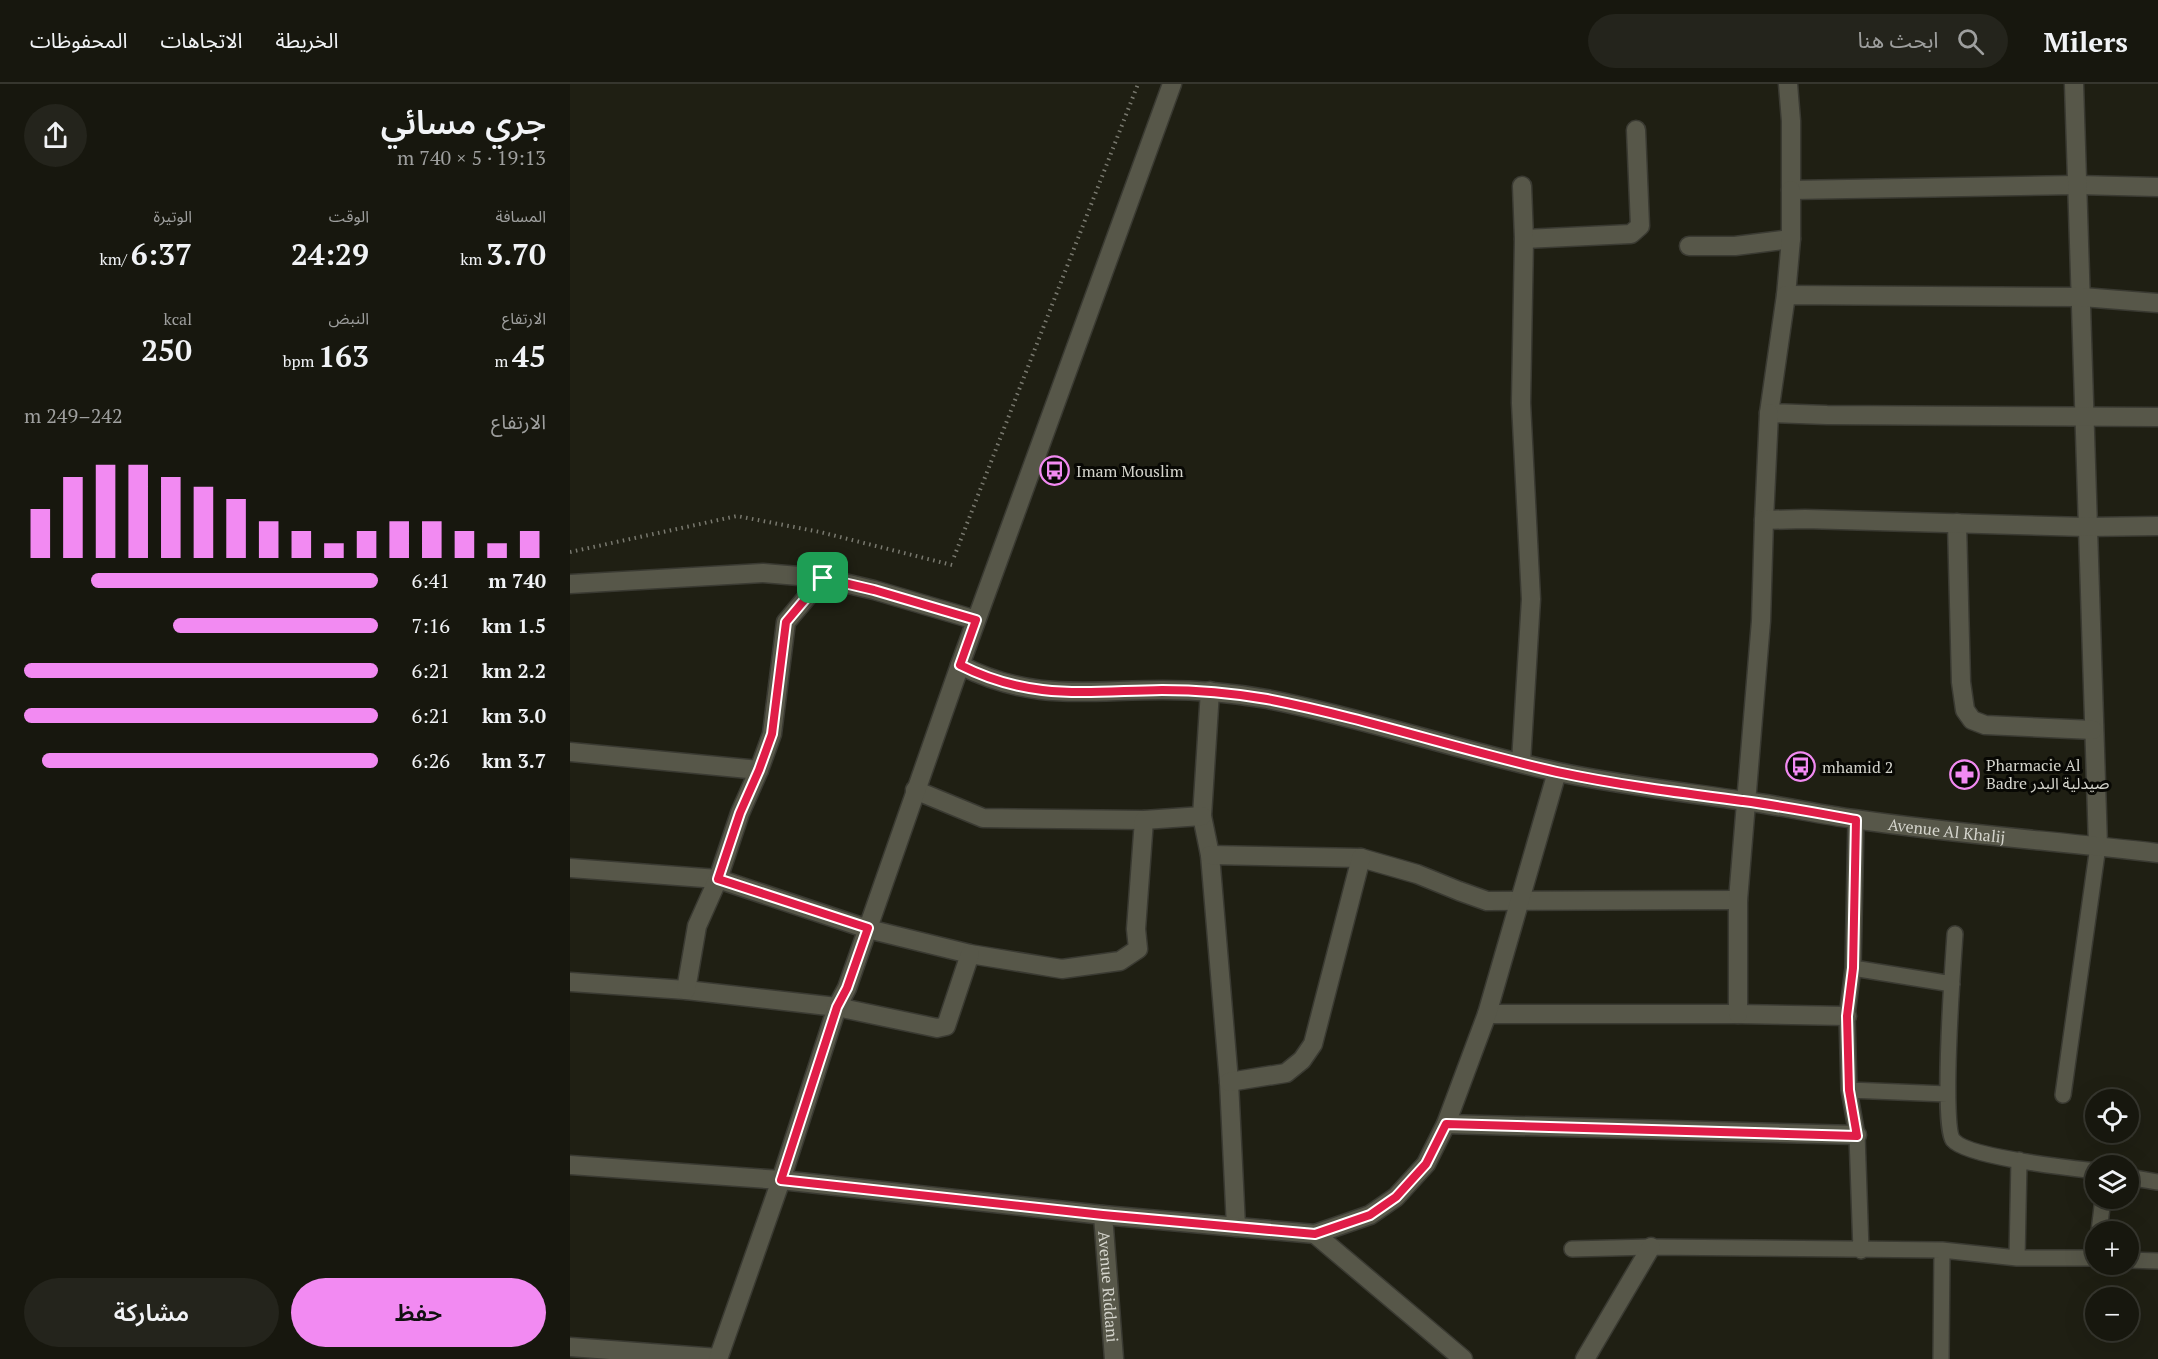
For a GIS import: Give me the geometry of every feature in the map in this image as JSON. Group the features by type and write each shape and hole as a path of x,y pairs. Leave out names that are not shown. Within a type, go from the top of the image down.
{"street":[{"path":"570,1347 718,1359 781,1180 837,1007 847,988 976,620 1172,84"},
{"path":"1738,1014 1738,900 1744,801 1761,621 1769,413 1786,295 1791,239 1791,122 1788,84"},
{"path":"2074,84 2082,297 2086,526 2098,846"},
{"path":"1524,239 1631,234 1636,231 1640,226 1636,130"},
{"path":"1791,190 2077,185 2158,187"},
{"path":"1521,762 1531,599 1521,403 1524,239 1522,186"},
{"path":"1689,246 1735,246 1791,239"},
{"path":"1786,295 2082,297 2158,303"},
{"path":"1769,413 2158,417"},
{"path":"1764,520 2086,526 2158,525"},
{"path":"1957,523 1961,682 1965,710 1972,720 1985,725 2093,730"},
{"path":"570,584 763,573 823,578 874,590 976,620"},
{"path":"686,990 697,926 718,879 740,813 772,734 786,622 823,578"},
{"name":"Avenue Al Khalij","path":"960,665 991,679 1037,691 1084,693 1210,691 1267,699 1557,772 1681,794 1744,801 1856,820 2158,854"},
{"path":"1210,691 1202,816 1210,855 1229,1082 1236,1227"},
{"path":"570,752 759,770"},
{"path":"570,1165 781,1180 1103,1215 1315,1234 1370,1215 1396,1197 1426,1164 1446,1124 1487,1014 1557,772"},
{"path":"915,790 983,818 1144,820 1202,816"},
{"path":"570,868 718,879 868,928 970,954 1062,969 1120,961 1138,949 1137,929 1144,820"},
{"path":"1210,855 1361,858 1417,873 1487,901 1738,900"},
{"path":"1229,1082 1286,1074 1302,1060 1313,1044 1361,858"},
{"path":"570,982 686,990 837,1007 937,1028 946,1026 970,954"},
{"path":"1487,1014 1847,1016"},
{"path":"1446,1124 1857,1136"},
{"name":"Avenue Riddani","path":"1103,1215 1114,1359"},
{"path":"1315,1234 1463,1359"},
{"path":"1585,1359 1651,1247"}],"lane":[{"path":"1856,820 1853,968 1847,1016 1849,1090 1857,1136 1861,1251"},
{"path":"2063,1095 2098,846"},
{"path":"1955,934 1947,1094 1948,1130 1953,1140 1965,1147 2019,1160 2085,1170"},
{"path":"1853,968 1952,984"},
{"path":"1849,1090 1947,1094"},
{"path":"2017,1258 2019,1160"},
{"path":"2139,1179 2158,1182"},
{"path":"1572,1249 1651,1247 1861,1251 1942,1250 2017,1258 2085,1258"},
{"path":"1941,1359 1942,1250"},
{"path":"2139,1260 2158,1261"}],"path":[{"path":"954,557 1138,84"},
{"path":"570,552 737,516 820,532 956,566"}],"place":[{"name":"Imam Mouslim","path":"1055,471"},
{"name":"mhamid 2","path":"1801,767"},
{"name":"Pharmacie Al Badre صيدلية البدر","path":"1965,774"}],"route":[{"path":"823,578 874,590 976,620 960,665 1010,686 1037,691 1084,693 1210,691 1267,699 1557,772 1681,794 1744,801 1856,820 1853,968 1847,1016 1849,1090 1857,1136 1446,1124 1426,1164 1396,1197 1370,1215 1315,1234 1103,1215 781,1180 837,1007 847,988 868,928 718,879 740,813 772,734 786,622 823,578"}]}
